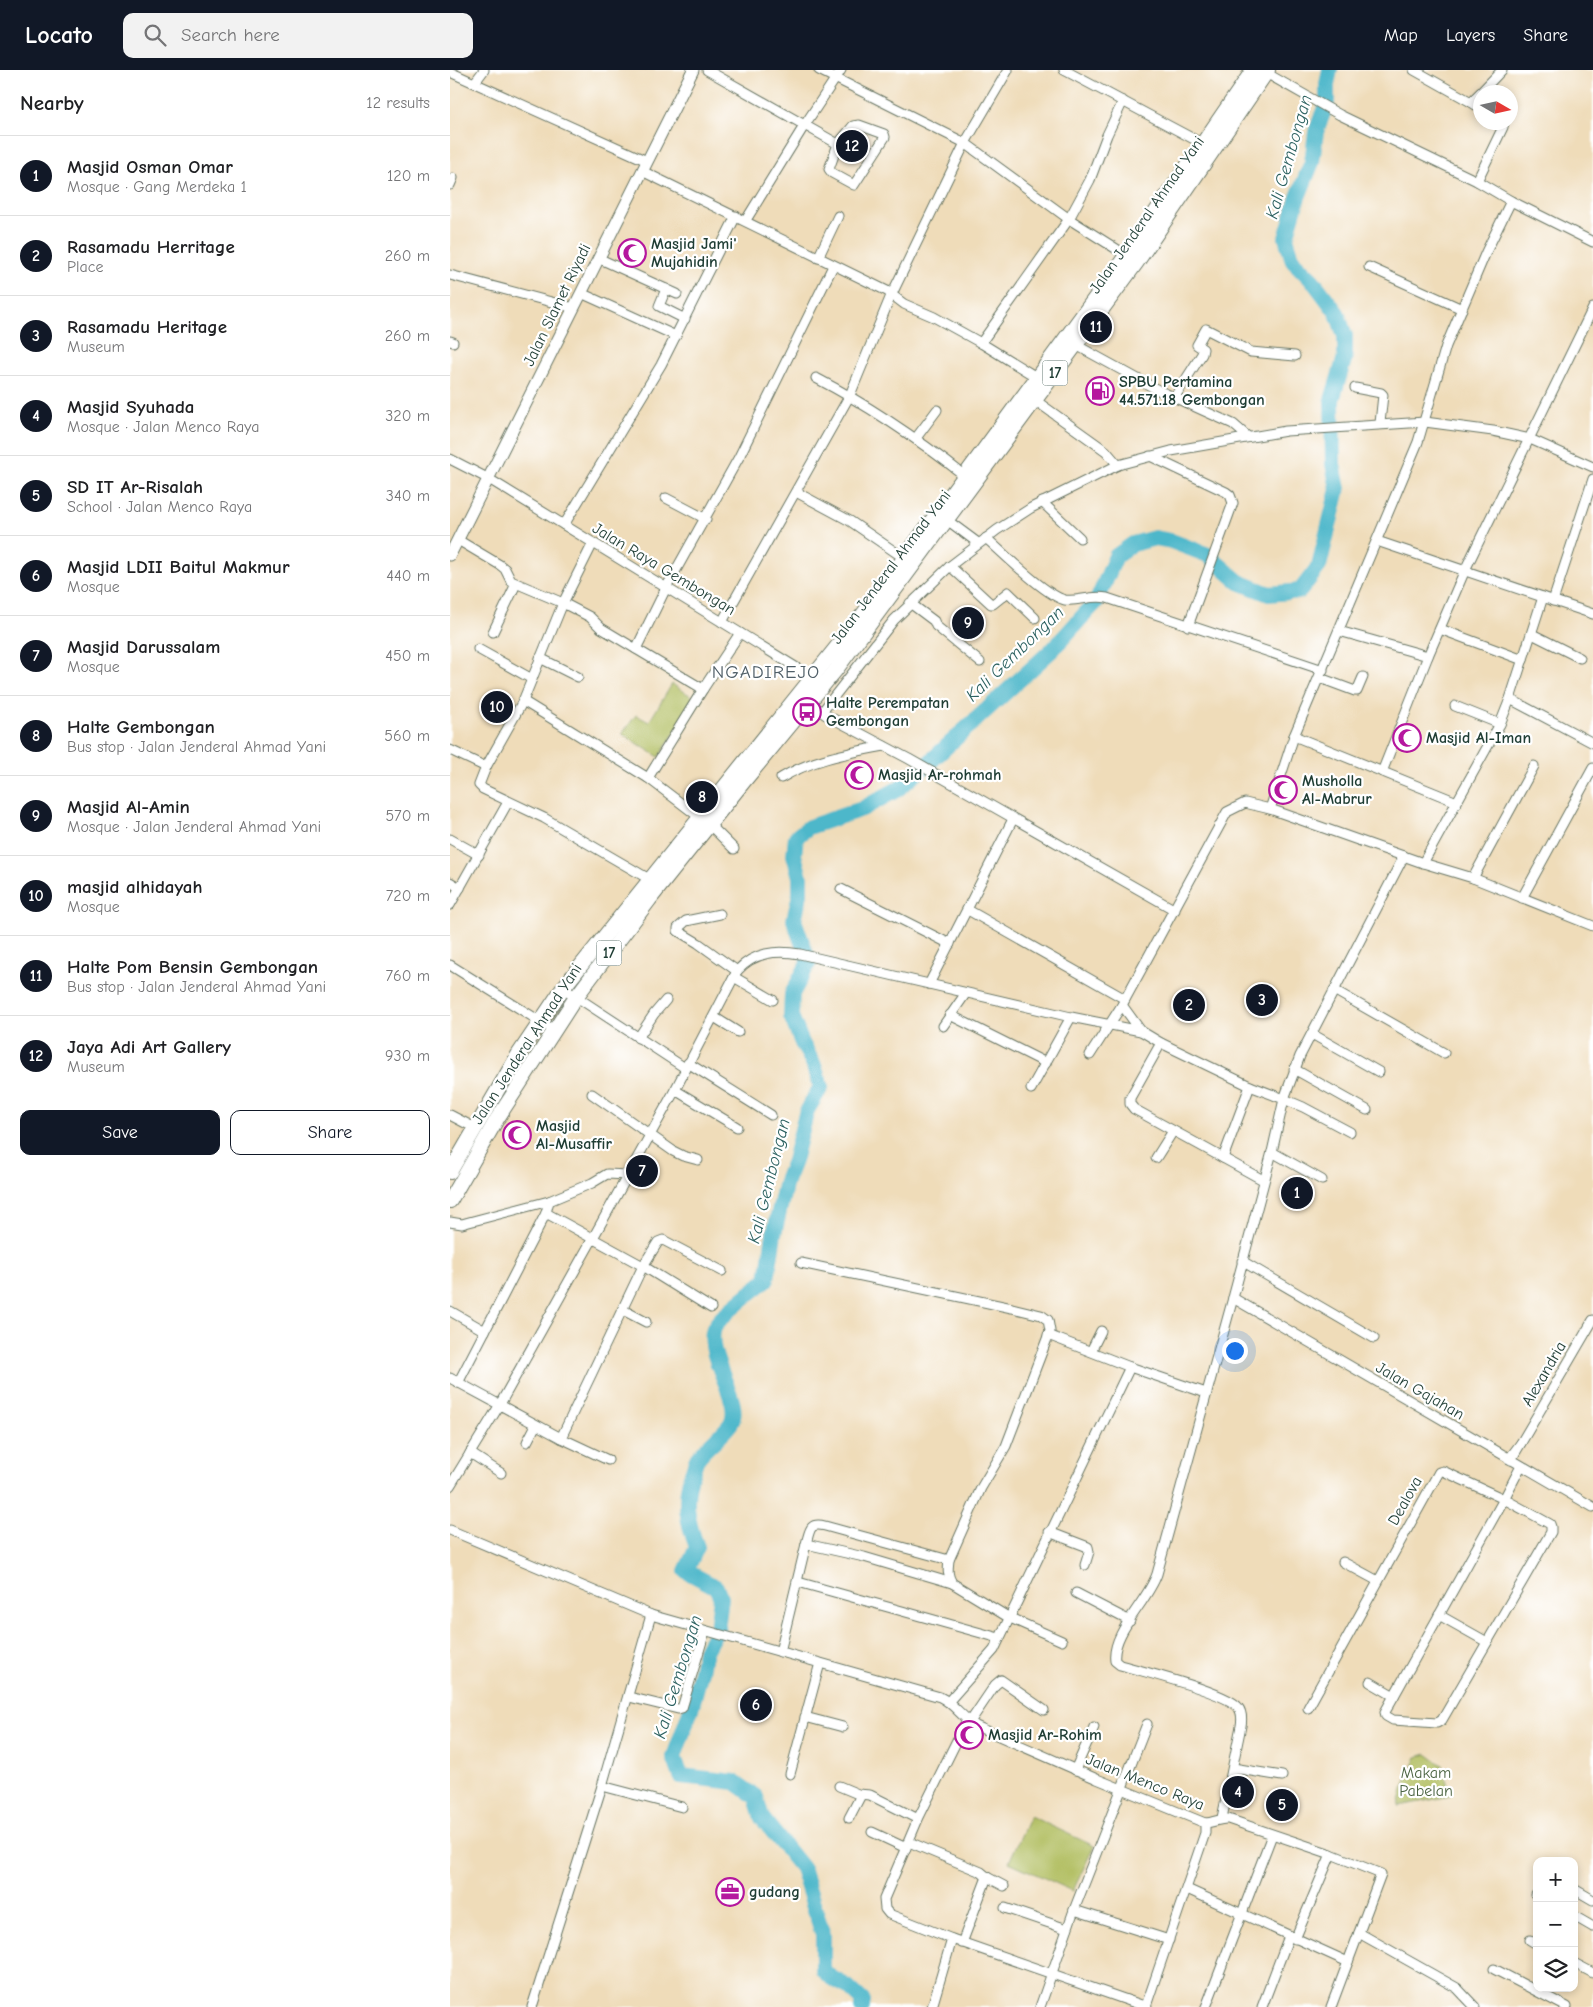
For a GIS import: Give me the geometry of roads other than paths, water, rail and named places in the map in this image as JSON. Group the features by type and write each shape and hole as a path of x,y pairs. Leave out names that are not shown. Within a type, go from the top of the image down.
{"highway":[{"name":"Jalan Jenderal Ahmad Yani","path":"450,1172 540,1021 563,988 649,879 705,821 822,686 947,520 1126,255 1208,147 1262,71"},
{"name":"Jalan Jenderal Ahmad Yani","path":"1042,380 1076,345 1137,262 1208,147"},
{"name":"Jalan Jenderal Ahmad Yani","path":"450,1201 497,1119 576,997 650,899 796,694 864,612 965,476 1030,397"}],"main road":[{"name":"Jalan Slamet Riyadi","path":"450,555 693,70"}],"street":[{"path":"475,82 484,70"},
{"path":"707,70 838,144"},
{"path":"819,70 965,142 1069,218 1126,255"},
{"path":"746,220 841,70"},
{"path":"722,622 850,395 892,294 965,142 1008,70"},
{"path":"1064,70 1079,73 1123,101 1208,147"},
{"path":"1414,70 1471,102"},
{"path":"1488,85 1502,70"},
{"path":"1262,71 1340,115 1477,181 1511,201 1593,242"},
{"path":"450,72 475,82 644,166 736,216 892,294 904,304 982,342 1042,380"},
{"path":"982,342 1069,218 1090,180 1107,135 1123,101"},
{"path":"859,125 884,134 885,138 854,185 832,173 829,169 838,144 853,126 859,125"},
{"path":"1477,181 1502,130"},
{"path":"1270,809 1294,736 1408,469 1425,422 1443,356 1511,201"},
{"path":"564,525 662,365 736,216"},
{"path":"818,258 838,216"},
{"path":"598,258 677,294"},
{"path":"636,649 666,588 740,457 833,266"},
{"path":"1369,267 1462,309"},
{"path":"450,275 574,308"},
{"path":"666,289 659,306 685,319"},
{"path":"581,293 676,336"},
{"path":"1382,772 1428,656 1465,570 1593,308"},
{"path":"1174,398 1202,354 1203,349 1197,345 1206,329 1251,352 1295,356"},
{"path":"1076,345 1174,398 1233,424 1248,436"},
{"path":"816,378 850,395 916,438 965,476"},
{"path":"1355,388 1383,395 1380,423"},
{"path":"1030,397 1106,451 1118,465"},
{"path":"916,438 937,410"},
{"path":"822,712 894,620 950,566 986,538 1042,502 1118,465 1171,450 1248,436 1380,423 1425,422 1493,430 1530,439 1593,467"},
{"path":"1150,456 1230,495 1233,503 1188,626"},
{"name":"Jalan Raya Gembongan","path":"450,460 489,479 812,676 822,686"},
{"path":"1553,600 1593,479"},
{"path":"796,492 850,521 904,558"},
{"path":"666,498 706,519"},
{"path":"1042,502 1080,538"},
{"path":"947,520 978,544"},
{"path":"986,538 1054,595 1070,601 1095,596 1106,598 1321,674 1355,691 1363,677"},
{"path":"458,540 500,565 505,569 511,582 563,603 590,617 601,628 703,689"},
{"path":"1377,541 1593,614"},
{"path":"593,543 563,603 523,701 479,782 480,787 561,828 649,879"},
{"path":"950,566 991,604 1008,592 1035,618"},
{"path":"493,632 516,584"},
{"path":"1423,863 1500,724 1543,598"},
{"path":"910,603 934,621 936,626 980,662"},
{"path":"1440,629 1523,660"},
{"path":"1339,631 1428,656"},
{"path":"648,778 740,633"},
{"path":"1532,634 1580,658"},
{"path":"478,649 532,679"},
{"path":"540,658 578,677"},
{"path":"796,694 822,712 910,759 1013,820 1175,910"},
{"path":"1510,699 1593,743"},
{"path":"523,701 648,778 705,821 734,849"},
{"path":"1455,706 1500,724"},
{"path":"1294,736 1457,802"},
{"path":"781,778 809,764 884,746"},
{"path":"450,750 486,767"},
{"path":"1473,878 1534,766"},
{"path":"1522,898 1593,768"},
{"path":"450,905 508,802"},
{"path":"1090,1055 1124,1002 1227,812 1245,804 1270,809 1423,863 1473,878 1593,926"},
{"path":"929,984 1013,820"},
{"path":"450,839 479,855"},
{"path":"1222,1818 1241,1726 1240,1712 1234,1704 1204,1690 1118,1664 1115,1657 1116,1650 1130,1620 1154,1581 1233,1298 1272,1152 1284,1099 1294,1069 1404,856"},
{"path":"450,882 460,888"},
{"path":"841,889 950,944"},
{"path":"968,910 1124,1002 1141,1031"},
{"path":"720,914 686,921 678,928 678,931 698,943 736,974 773,1000"},
{"path":"450,1486 499,1406 593,1238 675,1090 736,974 743,964 763,954 784,951 800,954 1110,1026 1141,1031 1161,1043 1250,1086 1303,1107 1350,1132"},
{"path":"450,965 554,1030"},
{"path":"563,988 638,1038 771,1115"},
{"path":"1334,990 1444,1053"},
{"path":"943,1026 966,993"},
{"path":"638,1038 666,1000"},
{"path":"950,1015 1046,1063"},
{"path":"714,1017 738,1032"},
{"path":"1031,1089 1071,1017"},
{"path":"1312,1034 1380,1072"},
{"path":"1161,1043 1130,1098 1130,1104 1172,1131 1263,1180"},
{"path":"1294,1069 1367,1110"},
{"path":"1223,1158 1250,1086"},
{"path":"675,1090 737,1127"},
{"path":"592,1094 649,1136 683,1156 698,1160"},
{"path":"450,1115 475,1128"},
{"path":"1156,1158 1172,1131"},
{"path":"1272,1152 1322,1180"},
{"path":"450,1222 462,1224 549,1201 592,1183 608,1174 628,1175"},
{"path":"549,1201 546,1213 485,1330 454,1381 560,1438 608,1460"},
{"path":"546,1213 643,1266 711,1308"},
{"path":"560,1438 643,1266 658,1242 663,1240 722,1270"},
{"path":"1242,1261 1374,1338"},
{"path":"801,1263 911,1285 1041,1315 1049,1322 1048,1335 1006,1446 981,1488 949,1560 948,1578 952,1583"},
{"name":"Jalan Gajahan","path":"1233,1298 1593,1507"},
{"path":"623,1310 646,1322"},
{"path":"450,1311 485,1330"},
{"name":"Alexandria","path":"1510,1460 1593,1320"},
{"path":"1091,1351 1101,1331"},
{"path":"1048,1335 1130,1367 1206,1393"},
{"path":"951,1704 991,1653 999,1638 1130,1367"},
{"path":"527,1442 536,1425"},
{"path":"470,1453 501,1473"},
{"name":"Dealova","path":"1308,1708 1439,1472 1448,1472 1504,1499 1550,1524 1552,1527 1551,1532 1440,1722 1389,1719 1385,1712 1504,1499 1521,1466"},
{"path":"780,1652 810,1529 817,1524 949,1560"},
{"path":"450,1530 651,1615 907,1687 951,1704 967,1721"},
{"path":"1049,1532 1088,1547 1089,1552 1085,1564"},
{"path":"806,1544 864,1557 952,1583 1008,1617 1062,1642"},
{"path":"1343,1562 1378,1582"},
{"path":"798,1582 999,1638"},
{"path":"1076,1594 1130,1620"},
{"path":"532,2007 602,1786 651,1615"},
{"path":"1439,1615 1487,1642"},
{"path":"629,1696 678,1709 682,1708 707,1631"},
{"path":"790,1774 820,1664"},
{"path":"1044,1710 1001,1680 994,1685 967,1721 918,1819 884,1899 885,1909 889,1914 952,1940 1146,2006 1187,1889 1205,1832 1206,1823"},
{"path":"1370,1682 1394,1696"},
{"path":"805,1717 843,1727"},
{"name":"Jalan Menco Raya","path":"967,1721 1075,1770 1206,1823 1222,1818 1330,1854 1381,1874 1332,2006"},
{"path":"1040,2007 1074,1910 1146,1724"},
{"path":"1075,1770 1094,1727"},
{"path":"1233,1768 1282,1776"},
{"path":"602,1786 682,1807"},
{"path":"839,1786 861,1795 870,1795 918,1819"},
{"path":"849,1818 861,1795"},
{"path":"872,1832 981,1872 1004,1886"},
{"path":"1206,2007 1272,1834"},
{"path":"1262,2007 1330,1854"},
{"path":"962,1943 987,1877"},
{"path":"1187,1889 1348,1962"},
{"path":"1578,1891 1593,1900"},
{"path":"1005,1908 1067,1929"},
{"path":"1074,1910 1169,1940"},
{"path":"1578,1918 1593,1927"},
{"path":"1359,1933 1457,1988 1476,2007"},
{"path":"932,2007 952,1940"},
{"path":"1578,1966 1593,1973"},
{"path":"1494,1969 1567,2007"}],"waterway":[{"name":"Kali Gembongan","path":"862,2007 863,2001 848,1987 830,1977 823,1970 823,1935 802,1868 762,1818 756,1797 735,1782 681,1776 674,1757 691,1709 705,1651 717,1629 721,1598 716,1587 686,1571 697,1547 687,1510 689,1483 692,1473 697,1459 728,1427 734,1414 729,1391 714,1352 712,1340 714,1328 729,1311 767,1279 774,1234 786,1181 794,1161 807,1110 821,1087 813,1063 791,1016 792,994 809,962 794,920 800,894 800,877 794,855 796,837 809,827 862,809 898,789 932,760 1054,648 1097,601 1116,556 1133,544 1155,538 1171,541 1208,555 1239,582 1269,594 1300,591 1319,566 1338,489 1333,464 1332,400 1345,357 1345,336 1337,313 1313,281 1293,261 1286,238 1298,197 1312,162 1316,132 1327,102 1327,84 1330,70"}],"place":[{"name":"Jaya Adi Art Gallery","path":"852,146"},
{"name":"Masjid Jami' Mujahidin","path":"632,253"},
{"name":"Halte Pom Bensin Gembongan","path":"1096,327"},
{"name":"SPBU Pertamina 44.571.18 Gembongan","path":"1100,391"},
{"name":"Masjid Al-Amin","path":"968,623"},
{"name":"masjid alhidayah","path":"497,707"},
{"name":"Halte Perempatan Gembongan","path":"807,712"},
{"name":"Masjid Al-Iman","path":"1407,738"},
{"name":"Masjid Ar-rohmah","path":"859,775"},
{"name":"Musholla Al-Mabrur","path":"1283,790"},
{"name":"Halte Gembongan","path":"702,797"},
{"name":"Rasamadu Heritage","path":"1262,1000"},
{"name":"Rasamadu Herritage","path":"1189,1005"},
{"name":"Masjid Al-Musaffir","path":"517,1135"},
{"name":"Masjid Darussalam","path":"642,1171"},
{"name":"Masjid Osman Omar","path":"1297,1193"},
{"name":"Masjid LDII Baitul Makmur","path":"756,1705"},
{"name":"Masjid Ar-Rohim","path":"969,1735"},
{"name":"Masjid Syuhada","path":"1238,1792"},
{"name":"SD IT Ar-Risalah","path":"1282,1805"},
{"name":"gudang","path":"730,1892"}],"district":[{"name":"NGADIREJO","path":"766,672"}],"park label":[{"name":"Makam Pabelan","path":"1426,1782"}]}
